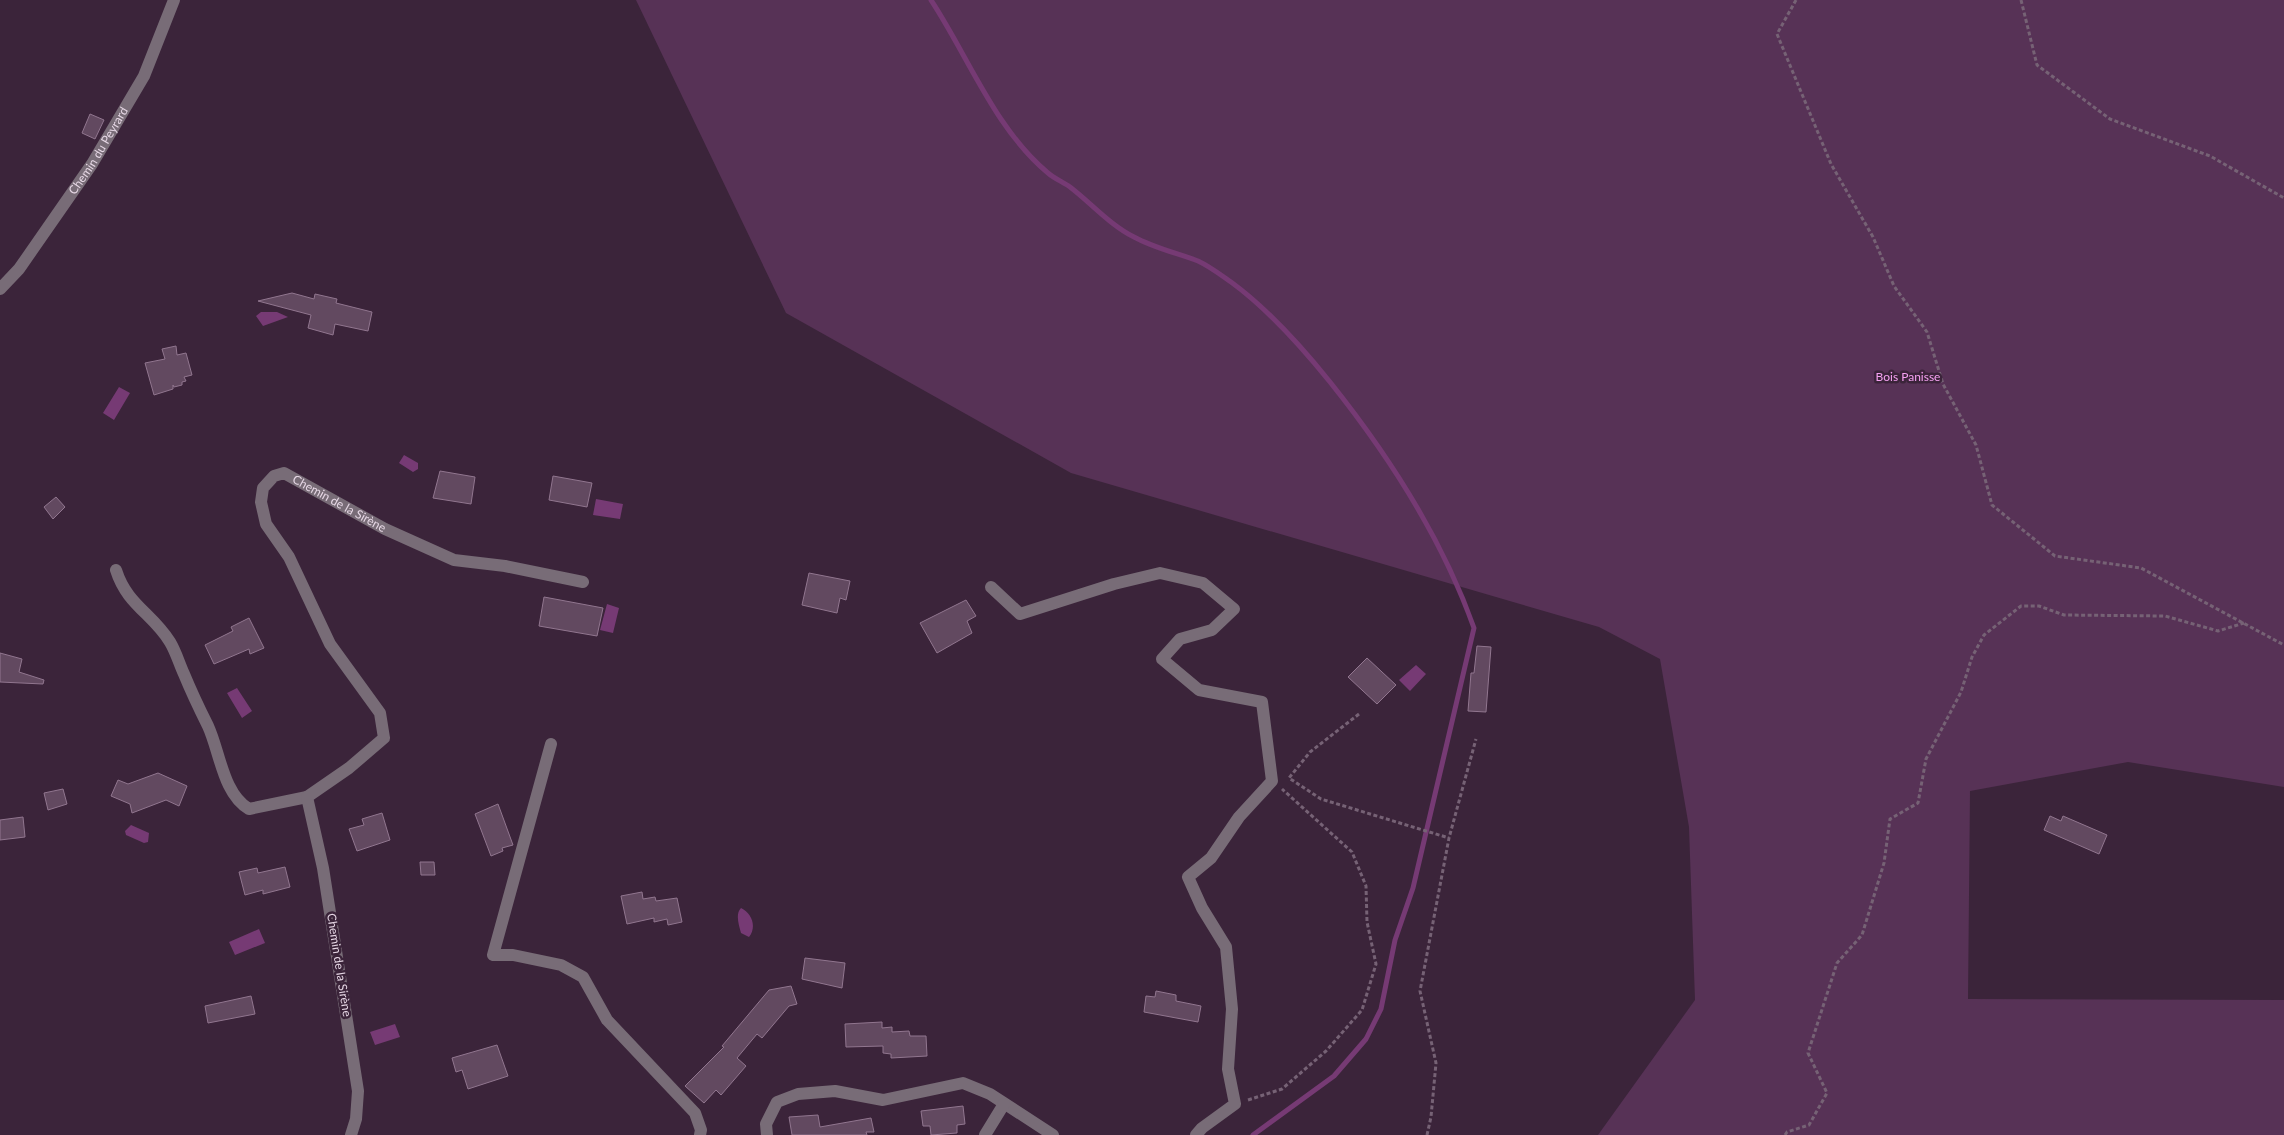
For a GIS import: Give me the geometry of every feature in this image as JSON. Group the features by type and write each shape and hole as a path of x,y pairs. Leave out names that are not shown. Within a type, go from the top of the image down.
{"street":[{"name":"Chemin du Peyrard","path":"0,289 19,269 92,164 144,76 174,0"},
{"name":"Chemin de la Sirène","path":"116,570 120,582 132,601 153,620 170,642 213,736 229,786 239,803 249,809 307,797 349,768 384,738 380,713 330,644 289,557 266,524 262,502 263,488 274,476 284,473 385,528 454,560 505,566 583,582"},
{"path":"991,587 1020,614 1114,584 1160,573 1203,583 1234,610 1212,630 1180,639 1162,659 1199,690 1262,702 1272,781 1239,817 1211,858 1188,877 1202,908 1226,947 1232,1009 1228,1069 1235,1104 1202,1128 1196,1135"},
{"path":"551,744 493,955 513,955 562,965 583,977 607,1020 695,1113 701,1130 700,1135"},
{"name":"Chemin de la Sirène","path":"307,797 323,868 358,1091 356,1119 351,1135"},
{"path":"767,1135 768,1119 777,1102 798,1094 835,1091 882,1100 963,1083 990,1094 1053,1135"},
{"path":"985,1135 1004,1104"}],"path":[{"path":"1796,0 1777,34 1831,164 1873,237 1894,286 1927,332 1943,384 1976,445 1992,505 2055,556 2141,568 2284,645"},
{"path":"2021,0 2037,65 2110,119 2210,156 2284,198"},
{"path":"1785,1135 1787,1132 1809,1125 1827,1093 1808,1052 1837,963 1862,935 1884,863 1890,819 1918,803 1926,759 1961,692 1972,657 1984,635 2021,606 2039,606 2064,615 2165,616 2218,632 2244,622"},
{"path":"1359,714 1310,752 1289,778 1321,798 1449,838"},
{"path":"1427,1135 1432,1117 1436,1063 1420,991 1449,838 1476,739"},
{"path":"1235,1104 1282,1089 1326,1051 1362,1010 1376,964 1367,922 1366,886 1352,852 1272,781"}],"green space":[{"name":"Bois Panisse","path":"636,0 2284,0 2284,787 2128,762 1970,791 1968,999 2284,1000 2284,1135 1598,1135 1695,1000 1689,827 1660,659 1599,627 1071,473 786,313"}],"shaded area":[{"path":"261,312 277,312 288,317 263,326 256,316"},
{"path":"119,387 130,393 114,420 103,413"},
{"path":"404,455 418,463 418,469 413,472 399,463"},
{"path":"596,499 623,504 620,519 593,515"},
{"path":"607,604 619,608 613,633 600,630"},
{"path":"1416,665 1426,674 1410,691 1399,680"},
{"path":"237,688 252,711 242,718 227,693"},
{"path":"131,825 149,833 148,842 144,843 126,835 125,831"},
{"path":"741,908 748,913 752,921 753,929 749,937 741,933 738,916"},
{"path":"259,929 265,943 235,955 229,942"},
{"path":"395,1024 400,1037 375,1045 370,1032"}],"building":[{"path":"90,114 104,120 95,139 82,133"},
{"path":"292,293 314,299 315,294 337,299 336,303 372,312 368,331 335,324 333,335 308,328 311,315 258,301"},
{"path":"176,346 177,355 186,353 192,375 184,377 186,381 182,382 182,385 174,387 173,385 173,389 154,395 145,363 165,359 162,349"},
{"path":"440,471 475,477 471,504 433,498"},
{"path":"553,476 592,483 587,507 549,500"},
{"path":"56,497 65,507 53,519 44,507"},
{"path":"809,573 850,581 846,600 840,598 837,613 802,605"},
{"path":"544,597 603,608 597,636 539,626"},
{"path":"966,600 976,616 967,621 972,633 937,653 920,623"},
{"path":"249,618 264,648 250,654 249,649 214,664 205,645 233,631 231,627"},
{"path":"1477,646 1491,647 1486,712 1468,711 1471,673 1474,673"},
{"path":"0,653 22,659 19,672 44,680 43,684 0,682"},
{"path":"1367,658 1396,685 1377,704 1348,677"},
{"path":"158,773 187,786 179,806 166,800 132,813 130,804 111,796 118,780 128,784"},
{"path":"63,789 67,804 48,810 44,793"},
{"path":"498,804 513,845 502,848 503,851 491,856 475,814"},
{"path":"382,813 390,840 357,851 349,829 364,825 362,819"},
{"path":"2050,816 2061,821 2063,816 2107,835 2099,854 2044,830"},
{"path":"23,817 25,837 0,840 0,820"},
{"path":"420,862 434,862 435,875 421,875"},
{"path":"285,867 290,887 263,894 263,890 245,895 239,872 257,868 258,873"},
{"path":"642,892 643,899 655,897 656,901 677,898 682,922 668,925 667,919 654,922 654,918 627,924 621,896"},
{"path":"805,958 845,963 842,988 802,979"},
{"path":"791,986 797,1004 789,1006 762,1038 757,1034 737,1058 746,1066 721,1095 716,1090 704,1103 685,1086 724,1047 722,1046 769,990"},
{"path":"1156,991 1176,995 1176,1001 1201,1006 1198,1022 1144,1012 1146,996 1155,997"},
{"path":"251,996 255,1014 208,1023 205,1006"},
{"path":"882,1022 882,1028 892,1027 892,1032 909,1031 910,1036 926,1036 927,1056 891,1058 891,1054 883,1053 883,1046 846,1047 845,1024"},
{"path":"497,1045 508,1076 468,1089 462,1070 456,1072 452,1058"},
{"path":"963,1106 965,1124 957,1125 957,1133 931,1135 930,1126 923,1126 921,1111"},
{"path":"818,1115 820,1127 871,1118 874,1132 866,1132 867,1135 792,1135 789,1117"}],"waterway":[{"path":"931,0 997,114 1029,155 1048,173 1070,187 1125,232 1149,244 1198,261 1223,276 1258,304 1308,355 1373,439 1412,499 1446,562 1474,628 1413,888 1395,940 1381,1009 1366,1039 1334,1076 1253,1135"}]}
